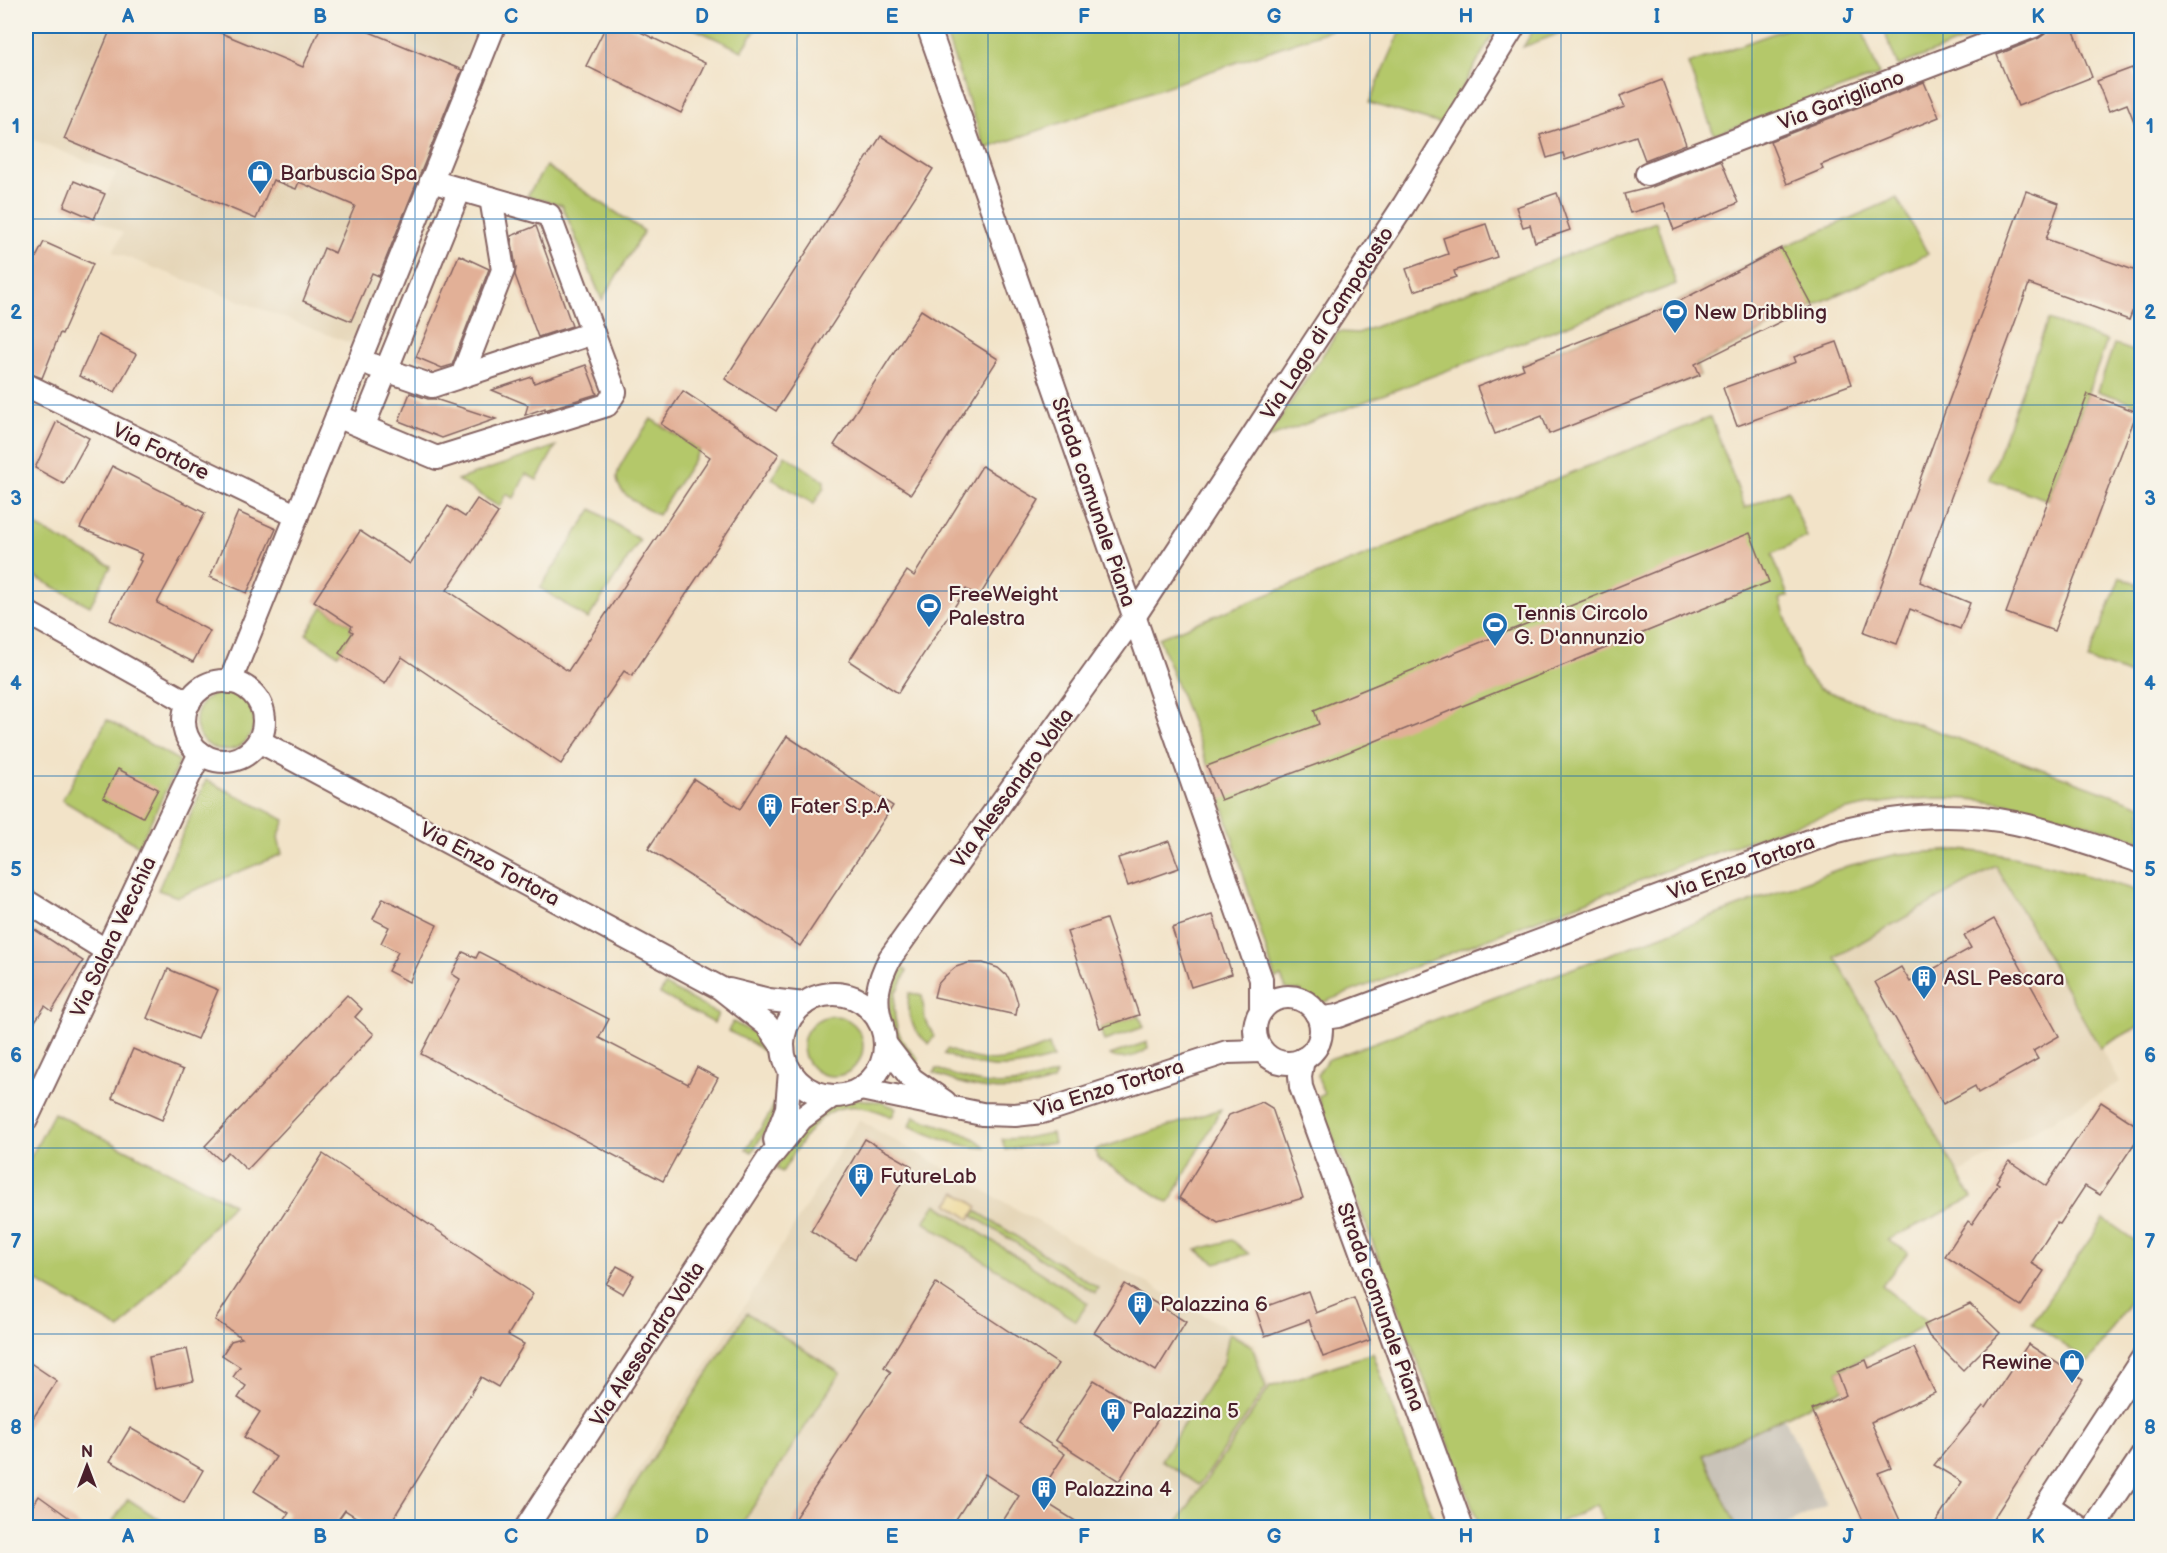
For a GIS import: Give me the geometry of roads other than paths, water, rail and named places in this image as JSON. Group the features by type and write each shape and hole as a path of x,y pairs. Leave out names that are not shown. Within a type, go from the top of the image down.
{"street":[{"path":"230,681 494,26"},
{"name":"Strada comunale Piana","path":"928,26 1261,979 1271,991 1283,998"},
{"name":"Via Lago di Campotosto","path":"1134,617 1398,214 1514,26"},
{"name":"Via Garigliano","path":"1647,174 2034,26"},
{"path":"337,416 437,458 607,405 615,392 549,215 431,182"},
{"path":"363,427 460,189"},
{"path":"462,376 503,270 491,198"},
{"path":"360,360 432,386 593,333"},
{"name":"Via Fortore","path":"26,385 297,516"},
{"path":"26,612 189,703"},
{"name":"Via Alessandro Volta","path":"884,1035 876,1005 877,991 880,977 890,958 1134,617"},
{"path":"218,681 230,681 242,685 253,693 264,716 263,729 259,741 252,750 232,760 221,761 200,753 190,742 185,730 184,716 196,693 218,681"},
{"name":"Via Enzo Tortora","path":"259,741 720,988 767,1025 783,1046"},
{"name":"Via Salara Vecchia","path":"26,1120 200,753"},
{"name":"Via Enzo Tortora","path":"1316,1013 1328,1018 1834,832 1891,820 1922,816 1953,816 2004,821 2055,834 2142,862"},
{"path":"26,901 107,951"},
{"name":"Via Alessandro Volta","path":"838,994 872,974 890,958"},
{"name":"Strada comunale Piana","path":"1258,1020 1261,979"},
{"name":"Via Enzo Tortora","path":"720,988 770,1000 804,1004"},
{"path":"838,994 852,997 874,1013 884,1035 883,1063 874,1078 861,1089 846,1095 831,1097 807,1089 797,1082 784,1059 783,1046 785,1030 792,1016 804,1004 814,998 838,994"},
{"path":"1283,998 1305,1002 1316,1013 1319,1020 1320,1037 1314,1050 1294,1063 1269,1056 1255,1036 1258,1020 1267,1005 1283,998"},
{"name":"Via Enzo Tortora","path":"1320,1037 1334,1022 1353,1009"},
{"name":"Via Enzo Tortora","path":"1227,1052 1258,1020"},
{"name":"Via Enzo Tortora","path":"884,1035 912,1079 932,1095 954,1108"},
{"name":"Via Enzo Tortora","path":"861,1089 976,1113 1000,1115 1042,1112 1227,1052 1269,1056"},
{"name":"Strada comunale Piana","path":"1269,1056 1288,1070 1301,1087 1462,1527"},
{"name":"Strada comunale Piana","path":"1301,1087 1303,1059"},
{"name":"Via Alessandro Volta","path":"767,1161 787,1108 790,1071"},
{"name":"Via Alessandro Volta","path":"526,1527 767,1161 801,1119 831,1097"},
{"path":"2032,1527 2142,1359"},
{"path":"2094,1527 2142,1456"},
{"path":"2047,1506 2080,1527"}],"place":[{"name":"Barbuscia Spa","path":"260,196"},
{"name":"New Dribbling","path":"1675,335"},
{"name":"FreeWeight Palestra","path":"929,629"},
{"name":"Tennis Circolo G. D'annunzio","path":"1495,648"},
{"name":"Fater S.p.A","path":"770,829"},
{"name":"ASL Pescara","path":"1924,1001"},
{"name":"FutureLab","path":"861,1199"},
{"name":"Palazzina 6","path":"1140,1327"},
{"name":"Rewine","path":"2072,1385"},
{"name":"Palazzina 5","path":"1113,1434"},
{"name":"Palazzina 4","path":"1044,1512"}]}
